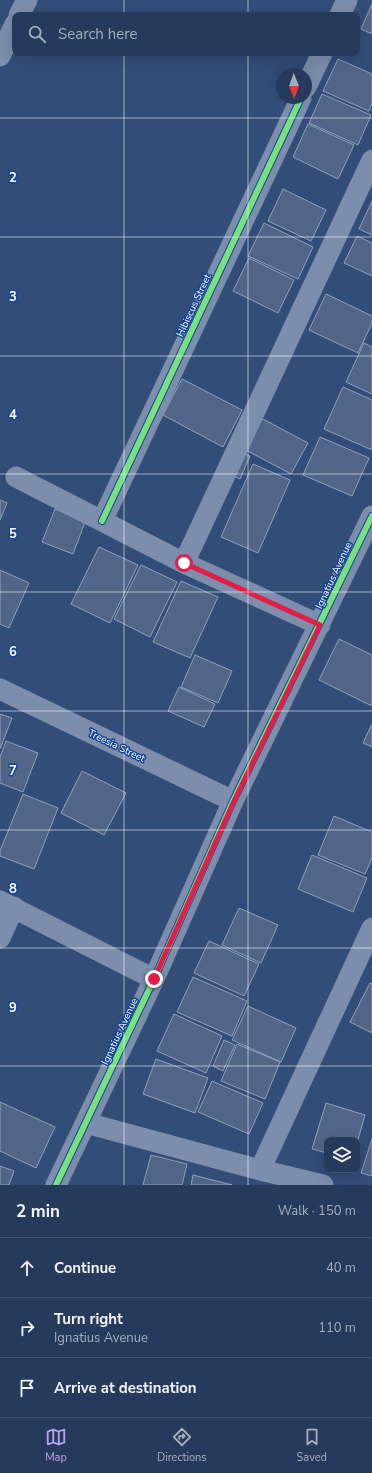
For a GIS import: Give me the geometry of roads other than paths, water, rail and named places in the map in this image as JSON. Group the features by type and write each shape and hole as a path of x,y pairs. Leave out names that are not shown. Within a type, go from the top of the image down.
{"street":[{"path":"20,12 26,0"},
{"path":"341,12 347,0"},
{"path":"0,56 12,30"},
{"path":"312,74 321,56"},
{"name":"Hibiscus Street","path":"102,521 298,104"},
{"path":"184,563 372,160"},
{"path":"16,477 184,563 320,625"},
{"name":"Ignatius Avenue","path":"56,1185 154,979 234,801 372,516"},
{"name":"Treesia Street","path":"0,689 234,801"},
{"path":"0,938 7,904 154,979"},
{"path":"260,1170 372,928"},
{"path":"86,1123 260,1170 323,1185"}]}
